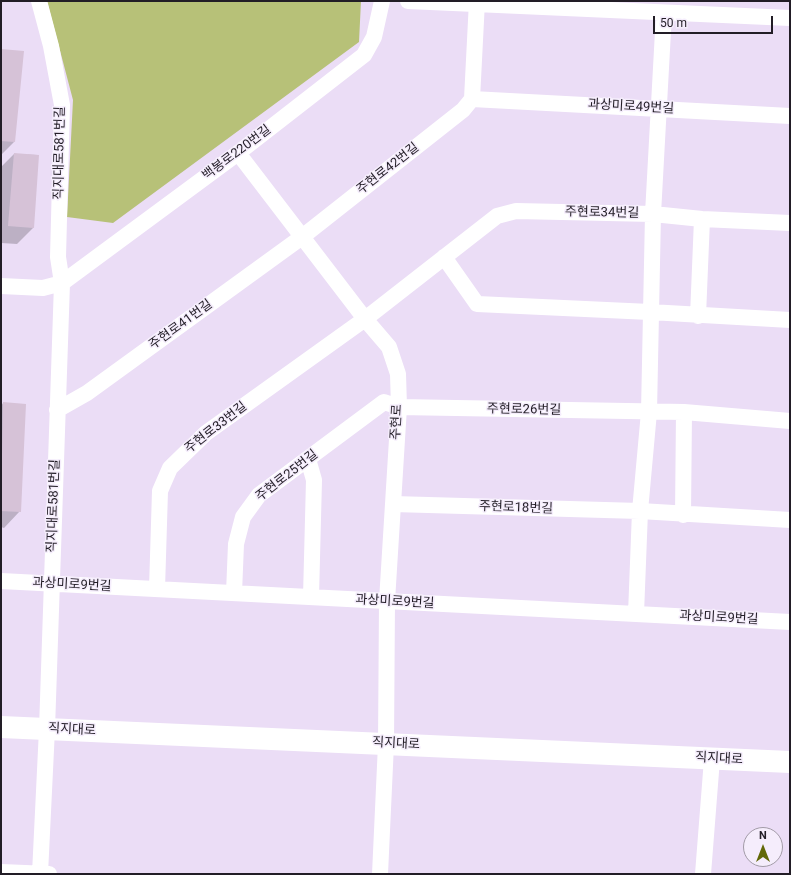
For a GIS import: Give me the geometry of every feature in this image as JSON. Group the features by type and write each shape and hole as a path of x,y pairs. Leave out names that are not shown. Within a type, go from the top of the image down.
{"street":[{"name":"직지대로581번길","path":"38,1 51,46 62,105 58,256 62,283 47,729 40,874"},
{"name":"백봉로220번길","path":"62,283 238,153 364,55 374,37 382,1"},
{"path":"408,1 790,18"},
{"path":"472,99 477,3"},
{"path":"664,13 653,214 702,219 790,223"},
{"name":"과상미로49번길","path":"472,99 790,116"},
{"name":"주현로42번길","path":"302,236 463,110 472,99"},
{"name":"주현로","path":"238,153 388,347 398,374 399,407 387,601 386,744 380,874"},
{"name":"주현로34번길","path":"365,319 497,216 516,211 653,214 649,412 640,511 636,614"},
{"path":"698,316 702,219"},
{"name":"주현로41번길","path":"57,410 87,393 302,236"},
{"path":"444,257 477,304 790,320"},
{"path":"1,286 43,288 62,283"},
{"name":"주현로33번길","path":"157,589 160,491 170,468 188,448 206,433 365,319"},
{"name":"주현로25번길","path":"234,593 236,544 243,517 259,495 384,402 399,407"},
{"name":"주현로26번길","path":"399,407 684,412 790,421"},
{"path":"683,515 684,412"},
{"path":"308,459 314,480 311,597"},
{"name":"주현로18번길","path":"393,504 640,511 683,515 790,520"},
{"name":"과상미로9번길","path":"1,581 790,622"},
{"name":"직지대로","path":"1,727 790,762"},
{"path":"703,874 712,759"},
{"path":"1,872 49,874"}],"green space":[{"path":"47,1 361,1 359,42 113,223 67,217 73,100"}],"building":[{"path":"1,49 24,51 15,142 1,141"},
{"path":"14,153 39,155 34,228 8,226"},
{"path":"3,402 26,404 21,512 1,511"}]}
